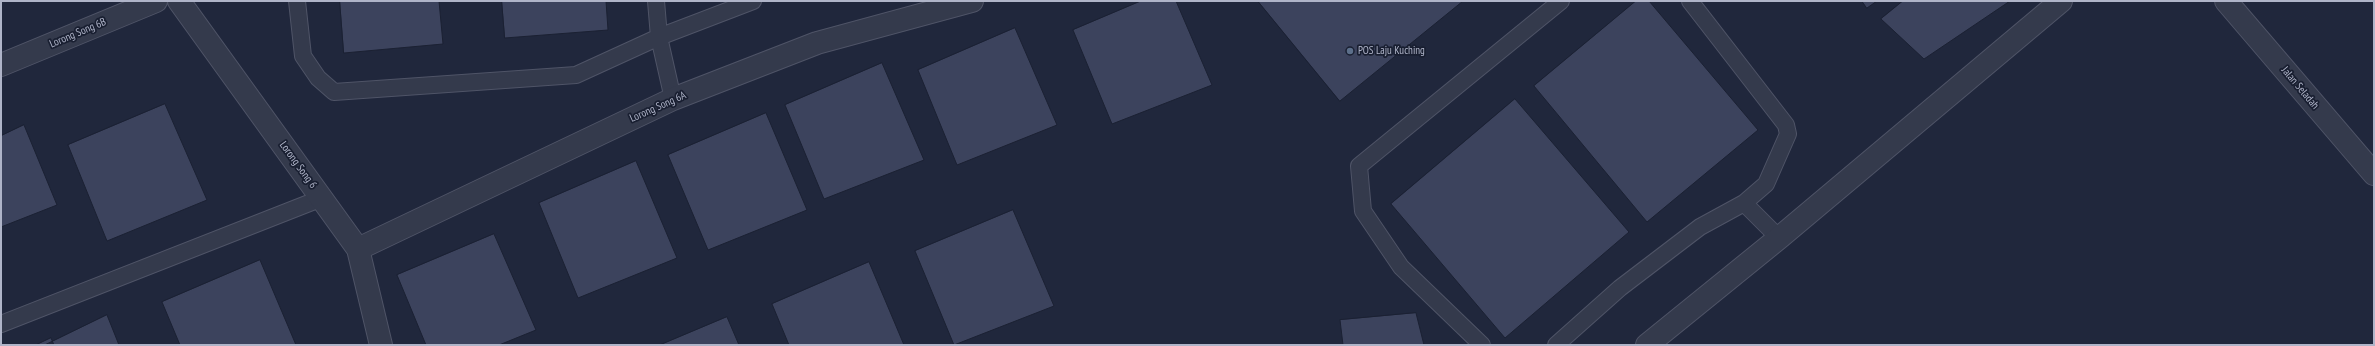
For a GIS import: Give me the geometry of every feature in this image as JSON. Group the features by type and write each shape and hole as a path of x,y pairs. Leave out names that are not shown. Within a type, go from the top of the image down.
{"street":[{"name":"Lorong Song 6B","path":"1,65 156,1"},
{"name":"Lorong Song 6","path":"179,1 358,249 381,345"},
{"name":"Lorong Song 6A","path":"358,249 673,99 817,43 972,1"},
{"path":"1647,345 1780,238 2061,1"},
{"name":"Jalan Seladah","path":"2226,1 2374,174"}],"lane":[{"path":"297,1 303,56 318,78 334,92 576,75 660,37 753,1"},
{"path":"656,1 660,37 673,99"},
{"path":"1482,345 1401,267 1363,211 1359,166 1560,1"},
{"path":"1556,345 1620,288 1700,227 1744,203 1766,184 1788,134 1786,125 1690,1"},
{"path":"1,324 322,198"},
{"path":"1744,203 1780,238"}],"building":[{"path":"340,1 439,1 443,44 344,53"},
{"path":"502,1 606,1 608,30 505,38"},
{"path":"1141,1 1176,1 1212,85 1112,124 1073,30"},
{"name":"POS Laju Kuching","path":"1258,1 1463,1 1340,101"},
{"path":"1636,1 1649,1 1758,130 1647,222 1534,86"},
{"path":"1862,1 1877,1 1867,8"},
{"path":"1903,1 2010,1 1924,59 1881,19"},
{"path":"1015,28 1057,125 957,165 918,70"},
{"path":"882,63 924,160 824,199 785,105"},
{"path":"1515,99 1629,232 1505,338 1391,204"},
{"path":"165,104 207,200 107,241 68,145"},
{"path":"766,113 807,210 708,250 668,155"},
{"path":"24,125 57,205 1,227 1,136"},
{"path":"636,161 677,258 578,298 539,203"},
{"path":"1013,210 1054,306 954,345 915,251"},
{"path":"494,234 536,330 499,345 426,345 397,275"},
{"path":"260,260 296,345 180,345 162,302"},
{"path":"869,262 904,345 789,345 772,304"},
{"path":"1416,313 1424,345 1343,345 1340,320"},
{"path":"107,315 119,345 45,345"},
{"path":"727,317 739,345 660,345"},
{"path":"51,338 54,345 36,345"}],"place":[{"name":"POS Laju Kuching","path":"1350,51"}]}
